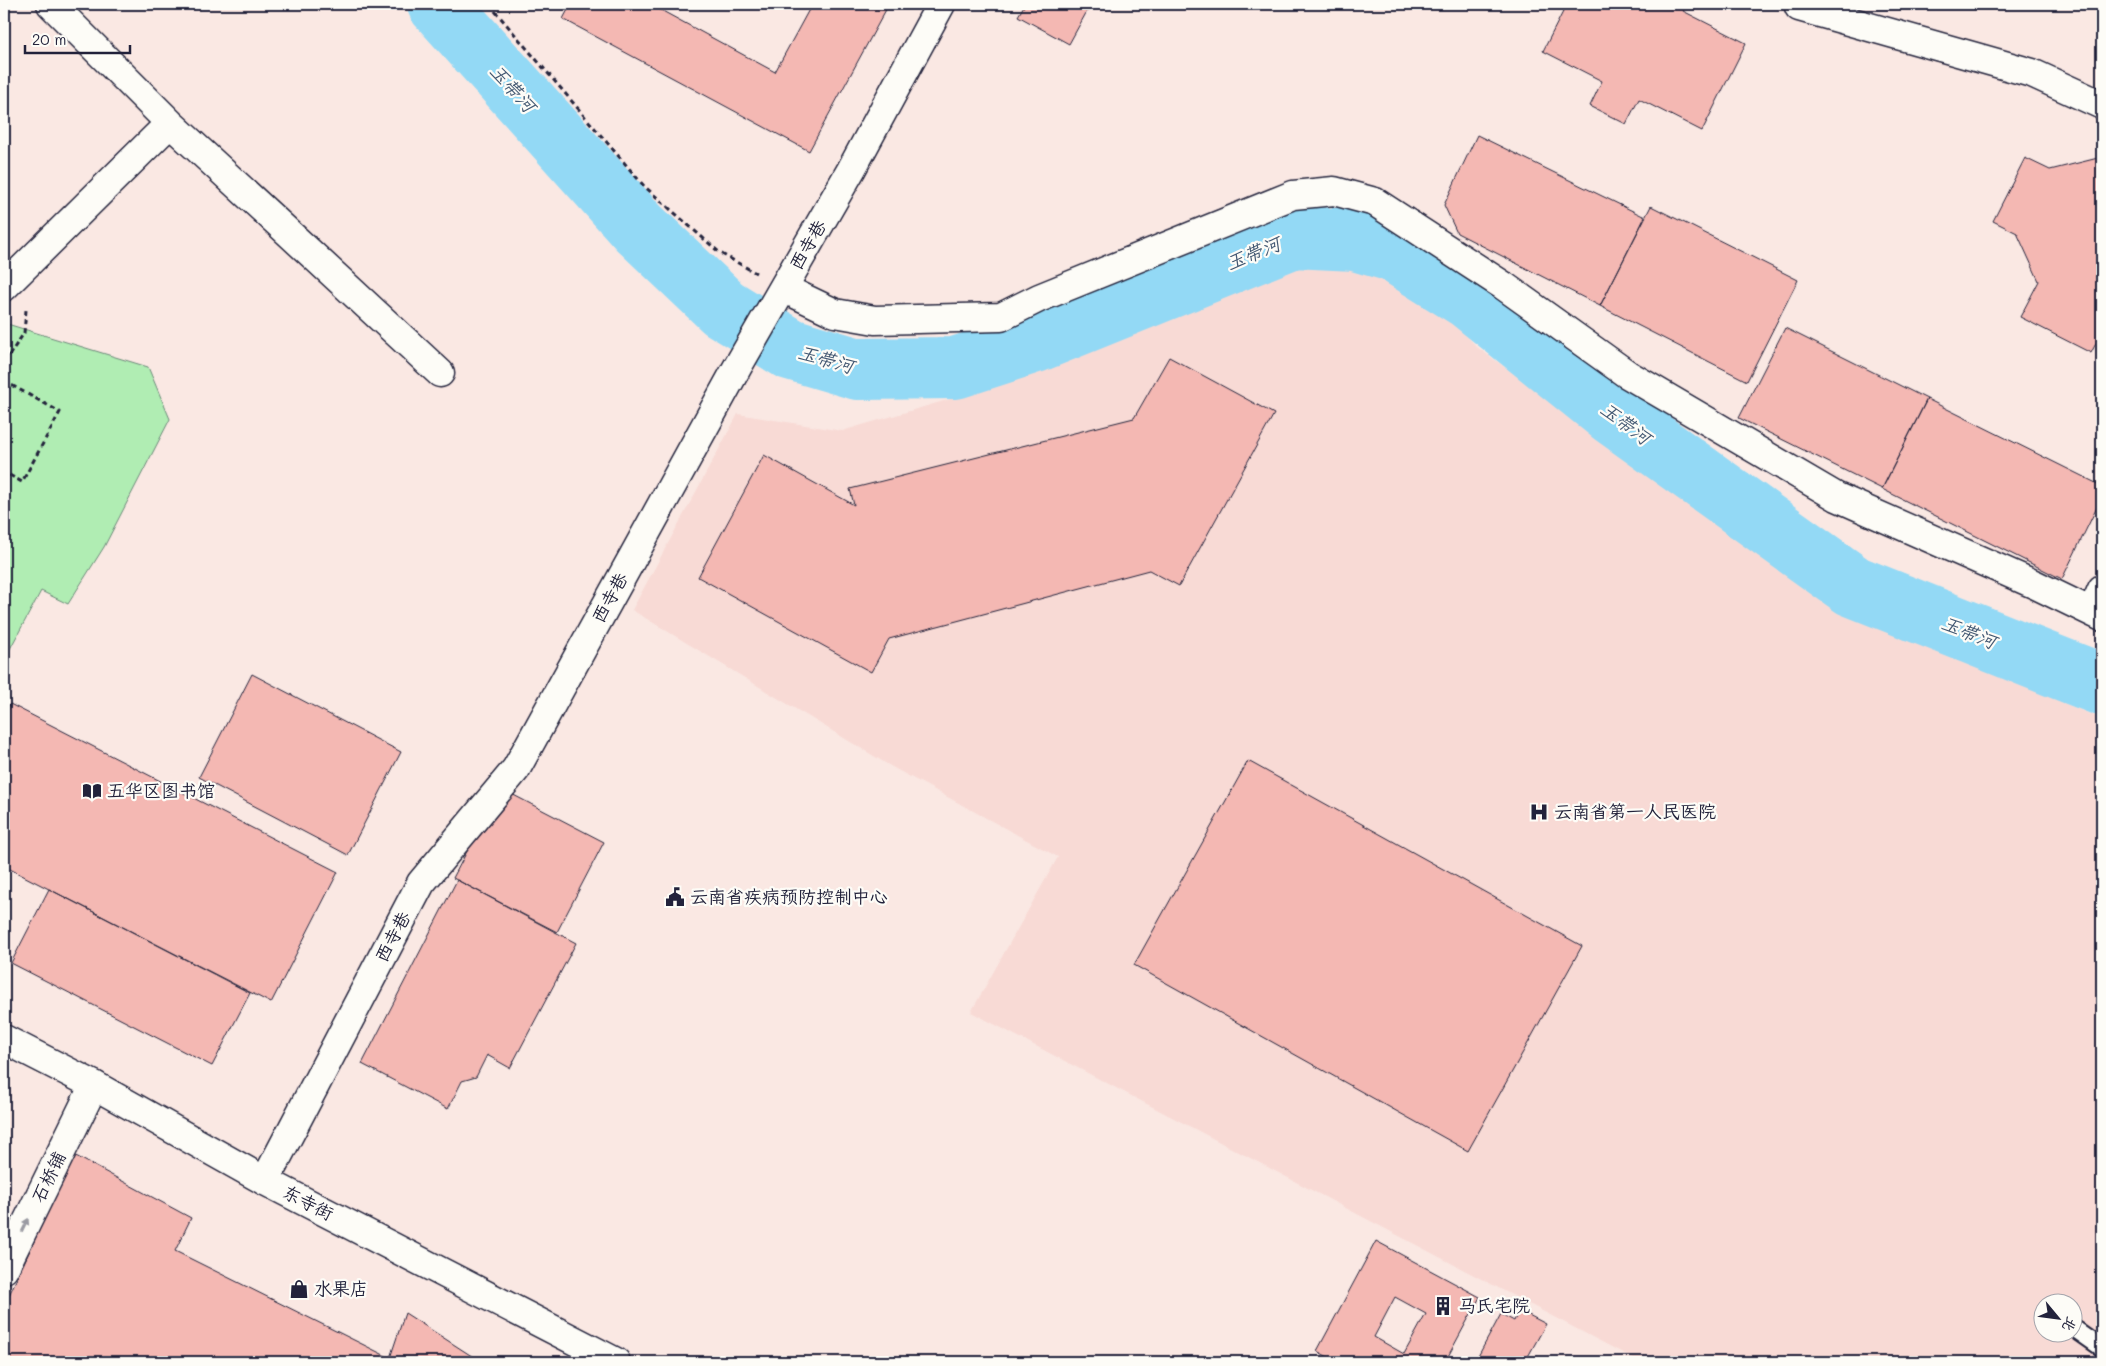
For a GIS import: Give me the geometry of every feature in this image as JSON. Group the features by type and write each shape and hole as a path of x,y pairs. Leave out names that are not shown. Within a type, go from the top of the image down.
{"street":[{"path":"52,4 170,123 440,373"},
{"name":"西寺巷","path":"265,1181 421,883 516,768 738,366 852,170 941,4"},
{"path":"1799,7 2032,73 2102,105"},
{"path":"4,287 170,123"},
{"path":"783,288 835,313 875,320 1001,316 1039,298 1292,195 1334,191 1374,202 1504,286 1627,374 1837,497 2036,585 2099,606"},
{"name":"东寺街","path":"4,1038 94,1085 265,1181 616,1362"},
{"name":"石桥铺","path":"4,1269 94,1085"}],"lane":[{"path":"2084,1335 2102,1348"}],"path":[{"path":"489,4 644,186 720,253 783,288"},
{"path":"4,381 60,412 22,482 4,472"}],"shaded area":[{"name":"云南省第一人民医院","path":"1316,260 1350,264 1384,278 1444,311 1477,347 1833,605 2102,719 2102,1362 1640,1362 971,1012 1058,857 892,767 632,610 738,414 842,431 1042,372 1100,338 1190,297 1279,264"}],"green space":[{"path":"4,323 148,367 170,419 104,547 68,604 41,591 4,660"}],"building":[{"path":"571,4 659,4 657,8 775,72 812,4 889,4 809,151 563,19"},
{"path":"1025,4 1091,4 1069,44 1018,16"},
{"path":"1567,4 1687,4 1683,11 1746,43 1702,131 1639,99 1626,124 1590,106 1602,81 1543,51"},
{"path":"1477,135 1645,217 1600,306 1457,233 1444,205"},
{"path":"2102,157 2102,332 2091,353 2020,317 2039,281 2017,233 1993,221 2025,158 2050,170"},
{"path":"1651,206 1798,280 1747,381 1600,306"},
{"path":"1785,328 1927,399 1882,489 1739,418"},
{"path":"1169,357 1274,414 1179,586 1149,570 889,639 871,672 698,577 764,455 854,505 850,489 1134,418"},
{"path":"1927,399 2102,486 2102,497 2062,579 1882,489"},
{"path":"252,674 401,752 348,855 199,777"},
{"name":"五华区图书馆","path":"10,704 338,872 271,1003 4,866 4,716"},
{"path":"1248,761 1582,946 1468,1151 1134,965"},
{"path":"500,788 604,842 557,932 453,878"},
{"path":"457,880 576,943 510,1068 487,1055 476,1077 462,1081 448,1109 362,1064"},
{"path":"49,889 250,993 212,1066 11,963"},
{"path":"74,1155 191,1218 175,1251 390,1358 405,1313 481,1362 11,1362 4,1358 4,1306"},
{"name":"马氏宅院","path":"1376,1241 1480,1297 1445,1362 1337,1362 1317,1351","holes":["1395,1297 1426,1314 1404,1354 1374,1337"]},
{"path":"1519,1310 1546,1324 1525,1362 1475,1362 1501,1314 1514,1321"}],"waterway":[{"name":"玉带河","path":"438,4 639,228 723,308 790,349 858,369 955,368 1035,342 1294,237 1355,240 1393,251 1470,299 1614,415 1853,586 2102,685"}],"place":[{"name":"五华区图书馆","path":"92,791"},
{"name":"云南省第一人民医院","path":"1539,812"},
{"name":"云南省疾病预防控制中心","path":"675,897"},
{"name":"水果店","path":"299,1289"},
{"name":"马氏宅院","path":"1443,1306"}]}
